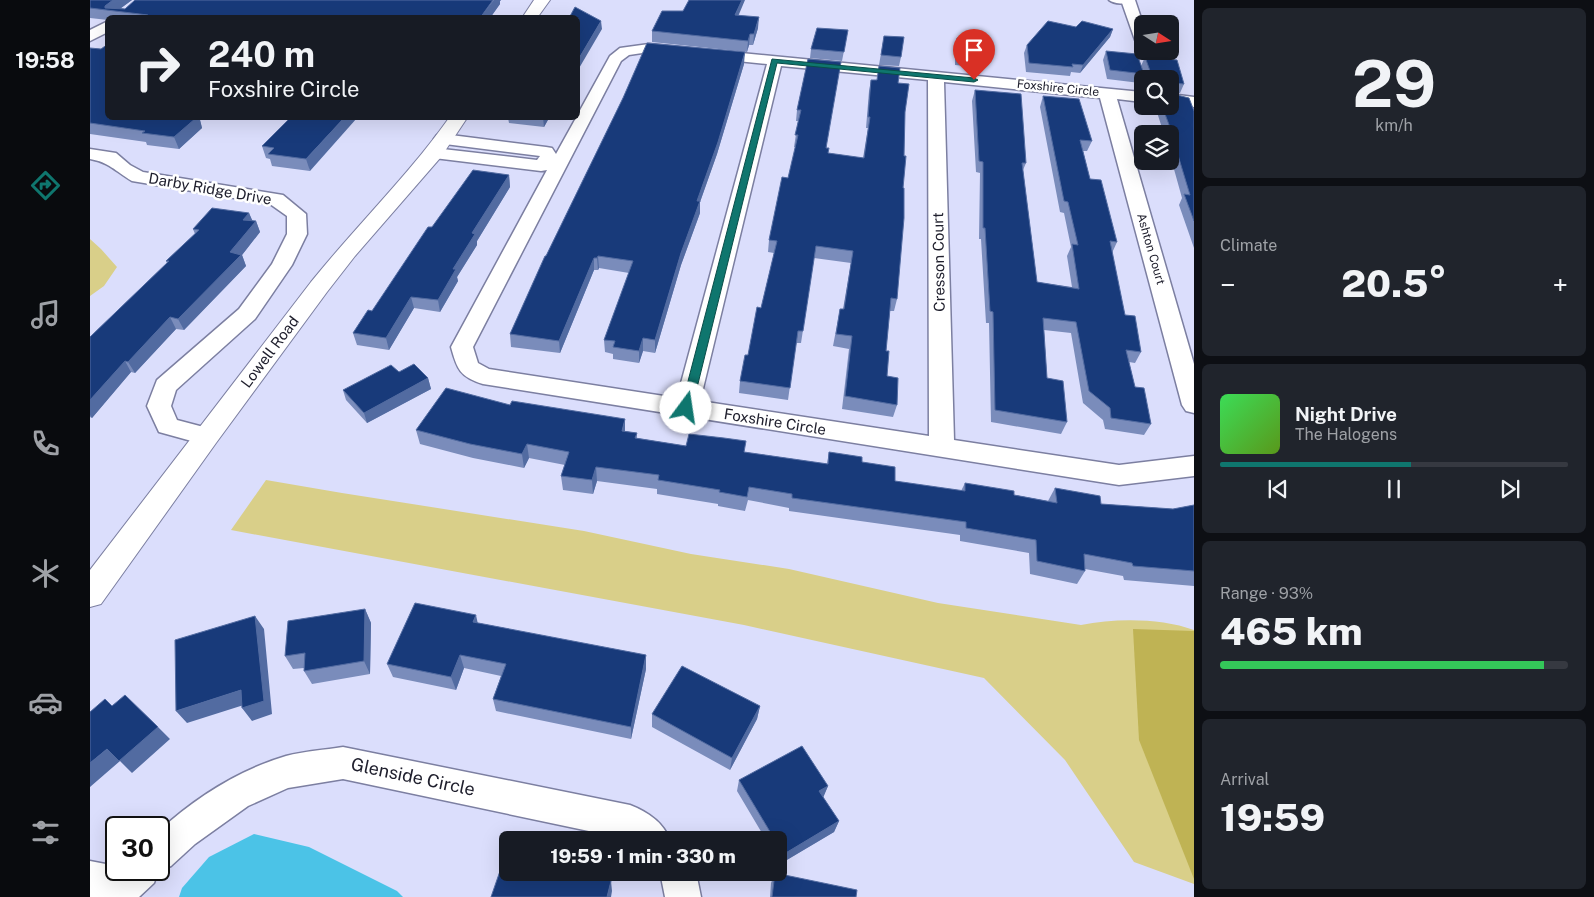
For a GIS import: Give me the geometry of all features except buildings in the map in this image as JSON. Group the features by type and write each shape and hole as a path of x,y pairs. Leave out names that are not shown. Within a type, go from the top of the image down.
{"street":[{"path":"531,15 542,0"},
{"path":"1128,1 1134,18"},
{"path":"90,37 105,27"},
{"path":"90,37 105,40"},
{"name":"Foxshire Circle","path":"580,117 615,58 625,52 649,48 1134,96"},
{"path":"686,408 775,61"},
{"name":"Cresson Court","path":"936,76 942,448"},
{"name":"Ashton Court","path":"1107,93 1194,405"},
{"path":"1179,100 1194,102"},
{"name":"Lowell Road","path":"90,594 206,436 347,251 438,146 457,120"},
{"name":"Foxshire Circle","path":"578,120 554,161 462,347 468,367 483,376 1119,475 1194,466"},
{"path":"438,146 540,166 554,161"},
{"name":"Darby Ridge Drive","path":"90,154 110,157 124,169 138,177 276,199 296,214 297,234 282,265 248,314 165,386 159,406 168,426 206,436"},
{"name":"Glenside Circle","path":"170,844 183,832 236,794 287,772 343,762 630,822 642,831"},
{"path":"90,879 128,884"},
{"path":"680,881 683,897"}],"lane":[{"path":"1112,0 1128,1"}],"shaded area":[{"path":"90,239 117,267 104,286 90,296"},
{"path":"266,480 584,531 691,554 789,569 938,603 1081,625 1109,621 1138,620 1167,623 1194,630 1194,884 1134,862 1065,760 984,678 744,625 231,530"},
{"path":"1133,629 1194,631 1194,879 1139,740"}],"water":[{"path":"254,834 309,847 397,891 403,897 179,897 182,888 209,857"}],"route":[{"path":"686,408 775,61 974,80"}]}
